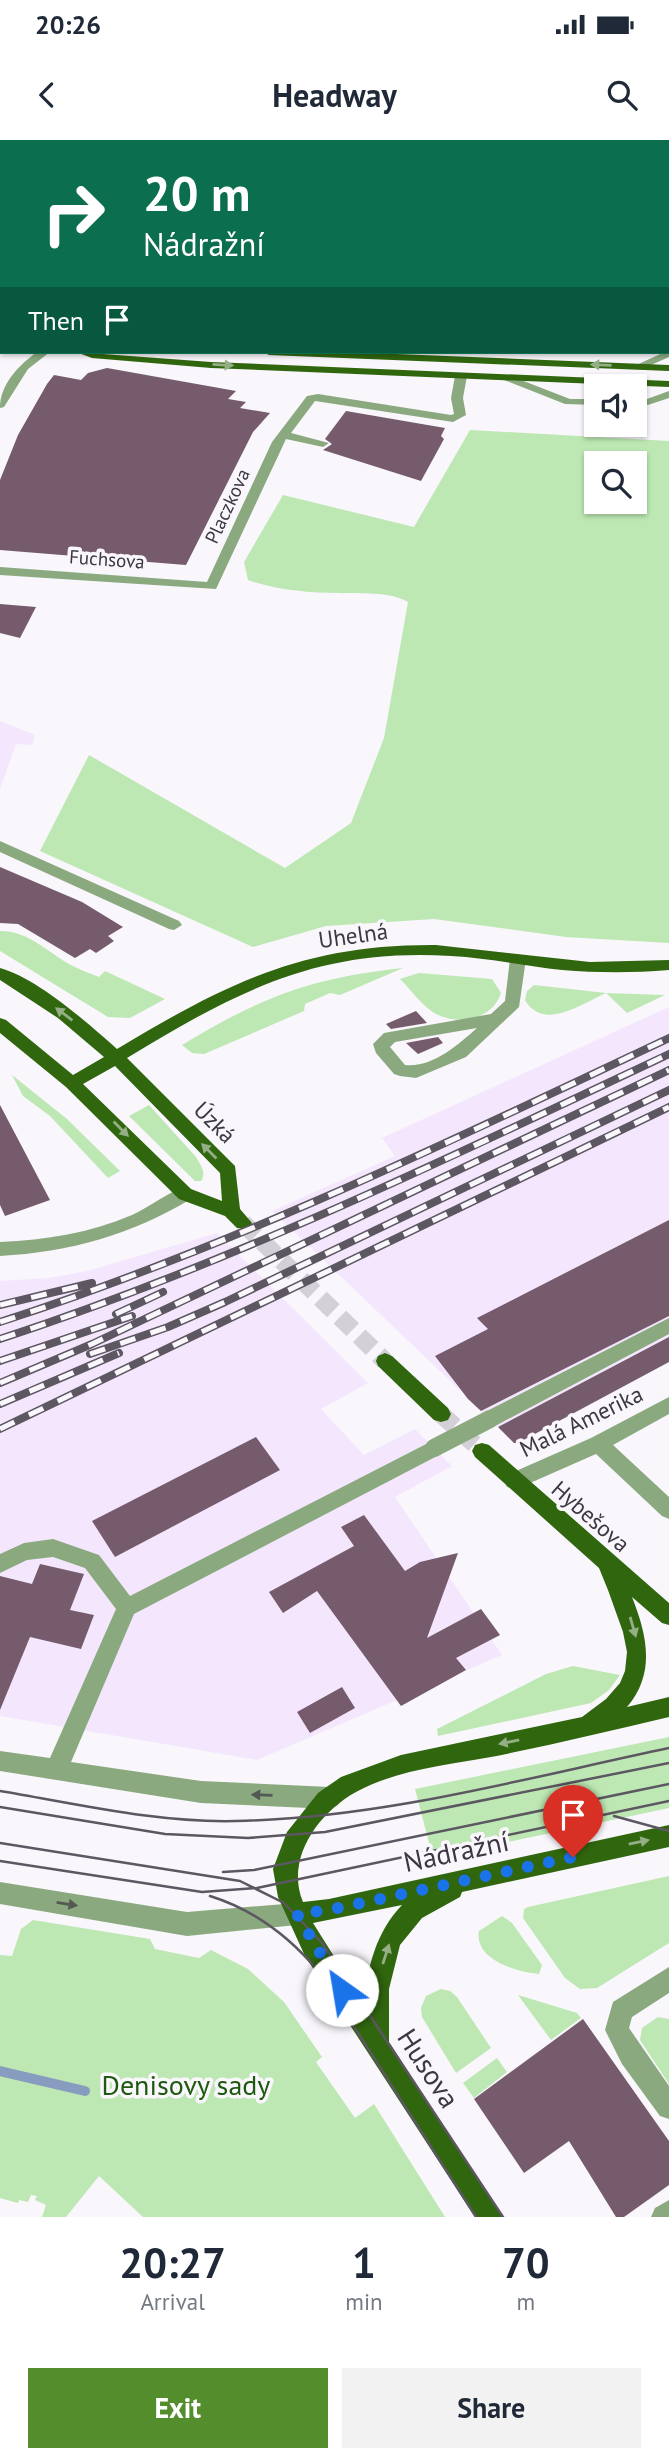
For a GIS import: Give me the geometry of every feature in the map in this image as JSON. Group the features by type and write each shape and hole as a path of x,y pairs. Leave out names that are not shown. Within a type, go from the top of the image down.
{"main road":[{"path":"89,354 211,365 669,384"},
{"path":"318,354 669,368"},
{"name":"Uhelná","path":"72,1083 224,995 259,980 318,962 407,950 463,951 611,968 669,965"},
{"name":"Úzká","path":"0,973 56,1008 117,1057 229,1171 237,1217 185,1194 72,1083 0,1024"},
{"path":"384,1360 440,1414"},
{"name":"Hybešova","path":"482,1451 669,1616"},
{"path":"576,1729 604,1714 616,1704 634,1680 638,1669 639,1650 632,1621 607,1564"},
{"path":"297,1914 285,1881 287,1862 299,1834 330,1798 348,1785 392,1767 669,1707"},
{"name":"Nádražní","path":"297,1914 329,1910 669,1836"},
{"path":"377,2045 375,2023 381,1970 394,1932 425,1902 477,1877"},
{"name":"Husova","path":"297,1914 377,2045 490,2217"}],"street":[{"path":"0,405 24,367 41,354"},
{"path":"638,367 667,354"},
{"name":"Placzkova","path":"211,586 281,438 314,397 453,419 460,415 457,398 461,376"},
{"path":"508,378 569,402 584,402"},
{"path":"647,402 669,394"},
{"path":"281,438 323,443"},
{"name":"Fuchsova","path":"0,570 211,586"},
{"path":"0,846 174,925"},
{"path":"496,1019 390,1037 382,1044 382,1049 400,1070 416,1072 460,1053 513,1003 518,959"},
{"path":"0,1249 44,1248 126,1227 185,1194"},
{"path":"55,1770 127,1608 669,1325"},
{"name":"Malá Amerika","path":"514,1481 598,1444 669,1405"},
{"path":"598,1444 669,1510"},
{"path":"0,1564 24,1552 53,1548 92,1561 127,1608"},
{"path":"0,1761 201,1792 330,1798"},
{"name":"Nádražní","path":"0,1893 187,1924 297,1914"},
{"path":"667,1985 621,2011 617,2030 631,2055 669,2108"},
{"path":"664,2217 669,2213"}],"shaded area":[{"path":"0,721 35,735 32,745 16,744 0,789"},
{"path":"669,1007 669,1350 509,1437 272,1211 395,1156 382,1138"},
{"path":"217,1233 368,1383 321,1409 364,1455 415,1429 452,1466 395,1497 502,1655 257,1760 0,1716 0,1281 49,1278 87,1271"}],"green space":[{"path":"470,430 669,441 669,943 566,937 434,919 326,926 253,947 40,851 89,755 285,868 351,823 384,738 408,602 384,595 305,592 248,580 244,562 283,495 414,527"},
{"path":"0,931 19,934 36,942 84,971 99,977 105,971 165,999 130,1018 108,1017 0,951"},
{"path":"403,968 340,995 330,993 305,1004 304,1011 204,1054 192,1053 182,1045 237,1014 288,992 341,978"},
{"path":"419,973 492,979 501,993 491,1009 483,1014 465,1019 445,1018 426,1007 400,979"},
{"path":"534,985 606,993 564,1012 542,1014 525,1000 527,991"},
{"path":"606,993 665,995 627,1013"},
{"path":"12,1075 67,1119 120,1171 108,1178 50,1116 23,1096"},
{"path":"149,1105 196,1157 203,1172 201,1181 195,1181 129,1116"},
{"path":"573,1666 620,1675 609,1690 591,1703 438,1736 437,1729 546,1674"},
{"path":"669,1737 669,1808 433,1858 415,1789"},
{"path":"669,1876 669,1943 597,1988 580,1989 565,1978 523,1918 524,1909 528,1907"},
{"path":"502,1916 512,1923 542,1965 539,1974 520,1971 499,1963 483,1950 479,1931"},
{"name":"Denisovy sady","path":"33,1920 150,1939 155,1949 199,1958 211,1950 248,1969 284,2002 322,2057 316,2062 355,2118 374,2104 445,2217 143,2217 99,2176 66,2217 42,2217 46,2205 35,2200 37,2196 31,2195 28,2202 19,2200 18,2203 0,2198 0,1955 12,1956 21,1929"},
{"path":"441,1989 450,1991 457,1997 491,2048 456,2073 422,2017 421,2008 426,1996"},
{"path":"518,1995 577,2013 581,2018 551,2040"},
{"path":"658,2017 669,2019 669,2084 640,2040 642,2028"},
{"path":"497,2058 507,2072 474,2098 463,2083"}],"building":[{"path":"107,368 236,391 228,399 246,402 240,408 270,413 253,432 186,565 0,550 0,480 18,435 47,384 54,375 81,380 88,373"},
{"path":"346,411 445,428 441,436 444,439 421,481 323,450 332,444 325,439"},
{"path":"0,604 36,607 20,638 0,633"},
{"path":"0,867 82,902 123,927 108,936 114,941 96,953 90,949 75,958 18,924 0,923"},
{"path":"416,1011 427,1023 391,1029 386,1024"},
{"path":"438,1037 443,1043 418,1054 406,1043"},
{"path":"0,1105 50,1200 5,1216 0,1205"},
{"path":"669,1220 669,1316 481,1411 468,1399 435,1356 488,1329 477,1318"},
{"path":"669,1337 669,1362 518,1443 514,1443 498,1427"},
{"path":"256,1437 280,1470 115,1557 92,1521"},
{"path":"364,1515 405,1571 420,1562 458,1553 427,1638 481,1609 500,1635 456,1658 466,1670 401,1706 317,1591 283,1613 269,1592 354,1546 341,1527"},
{"path":"40,1564 84,1574 70,1610 94,1615 81,1649 30,1637 0,1710 0,1576 32,1584"},
{"path":"342,1687 355,1708 310,1733 297,1712"},
{"path":"583,2019 669,2141 669,2185 624,2217 616,2217 569,2141 524,2173 474,2099"}],"waterway":[{"path":"0,2071 85,2091"}],"tunnel":[{"path":"243,1223 385,1361"},
{"path":"441,1414 482,1451"}],"tram line":[{"path":"0,1791 118,1812 177,1819 236,1821 291,1818 346,1813 454,1795 669,1748"},
{"path":"0,1807 165,1834 248,1838 325,1832 669,1763"},
{"path":"223,1872 254,1870 669,1784"},
{"path":"254,1888 669,1801"},
{"path":"614,1816 669,1831"},
{"path":"0,1843 240,1881 254,1888"},
{"path":"0,1861 202,1892 254,1888"},
{"path":"254,1888 284,1903 322,1943 503,2217"},
{"path":"210,1896 242,1909 270,1926 296,1947 319,1972 476,2217"}],"railway":[{"path":"0,1322 86,1293 256,1227 422,1154 669,1038"},
{"path":"0,1339 86,1309 256,1243 422,1170 669,1054"},
{"path":"0,1383 92,1344 669,1070"},
{"path":"90,1354 168,1327 225,1302 669,1090"},
{"path":"0,1429 669,1107"},
{"path":"0,1305 92,1283"},
{"path":"116,1314 163,1292"},
{"path":"0,1361 132,1316"},
{"path":"0,1404 119,1353"}],"route":[{"path":"342,1990 297,1914 329,1910 573,1857"}]}
